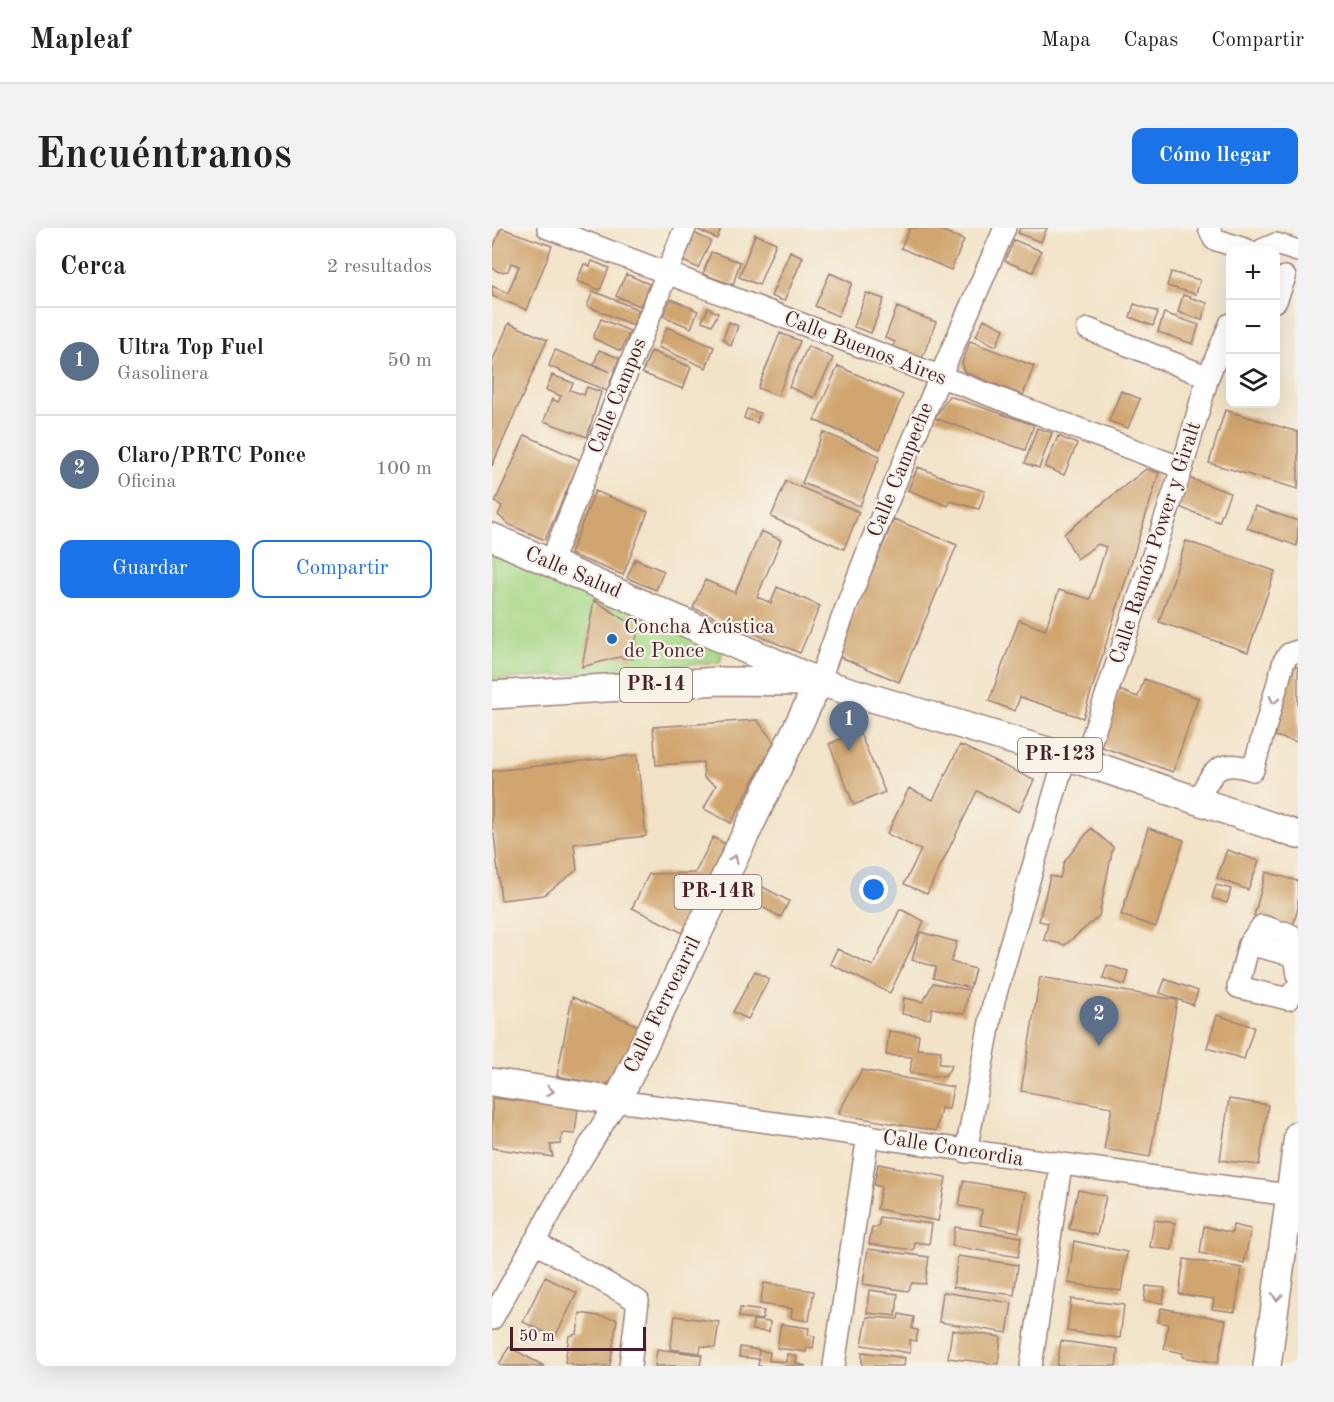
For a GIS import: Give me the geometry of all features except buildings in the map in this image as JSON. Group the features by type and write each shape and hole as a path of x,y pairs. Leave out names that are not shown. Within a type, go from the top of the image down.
{"main road":[{"name":"Calle Salud","path":"492,537 819,682"},
{"name":"PR-14","path":"492,695 719,681 819,682"},
{"name":"PR-123","path":"819,682 1074,760 1254,820 1296,831"},
{"name":"Calle Ferrocarril","path":"617,1101 819,682"},
{"path":"492,1082 617,1101"},
{"path":"1268,1366 1298,1135"}],"street":[{"name":"Calle Buenos Aires","path":"548,228 1182,468"},
{"name":"Calle Campos","path":"550,564 685,228"},
{"name":"Calle Campeche","path":"819,682 846,605 940,377 1005,228"},
{"path":"1209,228 1214,238 1236,246"},
{"path":"1271,246 1276,244 1298,251"},
{"path":"1275,300 1286,278"},
{"path":"1088,329 1208,377"},
{"name":"Calle Ramón Power y Giralt","path":"966,1152 994,1000 1074,760 1182,468 1208,377 1226,334"},
{"path":"1198,801 1209,777 1217,770 1237,764 1253,770 1284,662 1289,654 1298,651"},
{"path":"1297,965 1291,935 1262,926 1249,944 1238,987 1288,999 1298,986"},
{"path":"1249,944 1297,965"},
{"name":"Calle Concordia","path":"617,1101 868,1135 966,1152 1290,1195"},
{"name":"Calle Ferrocarril","path":"492,1320 534,1242 617,1101"},
{"path":"834,1366 868,1135"},
{"path":"1031,1366 1060,1165"},
{"path":"534,1242 638,1301 630,1366"}],"green space":[{"path":"492,553 723,648 720,662 492,680"}],"place":[{"name":"Concha Acústica de Ponce","path":"612,639"},
{"name":"Ultra Top Fuel","path":"849,751"},
{"name":"Claro/PRTC Ponce","path":"1099,1046"}]}
